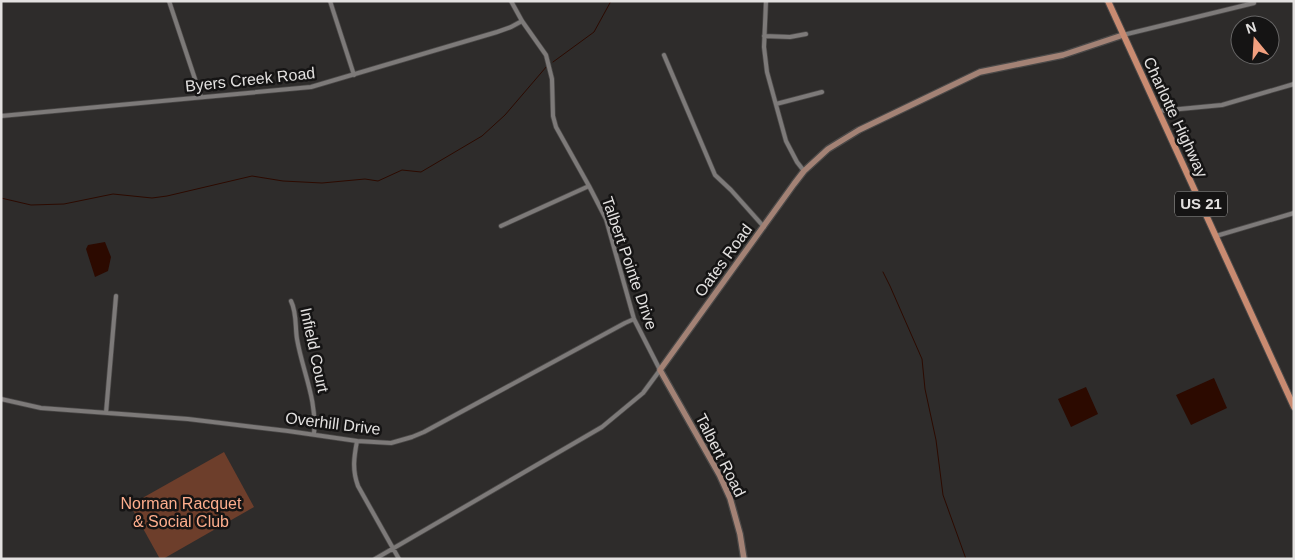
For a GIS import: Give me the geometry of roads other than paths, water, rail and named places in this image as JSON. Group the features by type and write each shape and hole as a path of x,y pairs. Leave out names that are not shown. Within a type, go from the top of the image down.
{"main road":[{"name":"Charlotte Highway","path":"1108,1 1294,408"}],"street":[{"path":"169,1 201,97"},
{"path":"330,1 354,75"},
{"name":"Talbert Pointe Drive","path":"512,1 522,21 546,55 552,79 553,116 556,127 590,186 606,219 634,319 660,370"},
{"path":"766,1 764,60 786,141 804,171"},
{"path":"1123,35 1254,3"},
{"name":"Byers Creek Road","path":"1,116 311,87 497,32 522,21"},
{"path":"764,36 790,37 806,34"},
{"name":"Oates Road","path":"375,559 602,427 643,393 804,171 828,149 859,130 980,72 1063,55 1123,35"},
{"path":"664,54 715,174 764,226"},
{"path":"1159,111 1222,105 1294,84"},
{"path":"776,104 822,92"},
{"path":"500,226 590,186"},
{"path":"1216,236 1294,213"},
{"path":"106,413 116,296"},
{"name":"Infield Court","path":"291,301 294,310 297,340 315,410 314,434"},
{"name":"Overhill Drive","path":"1,399 40,408 188,419 357,441 391,443 424,432 634,319"},
{"name":"Talbert Road","path":"660,370 726,491 740,534 744,559"},
{"path":"357,441 353,461 354,476 361,495 399,559"}],"waterway":[{"path":"553,62 594,32 611,1"},
{"path":"1,198 31,205 64,204 113,194 152,198 167,196 252,176 283,181 322,183 365,179 378,181 402,170 421,172 482,136 505,115 547,66"},
{"path":"883,272 922,359 925,389 936,440 943,495 966,559"}],"park label":[{"name":"Norman Racquet & Social Club","path":"181,512"}]}
